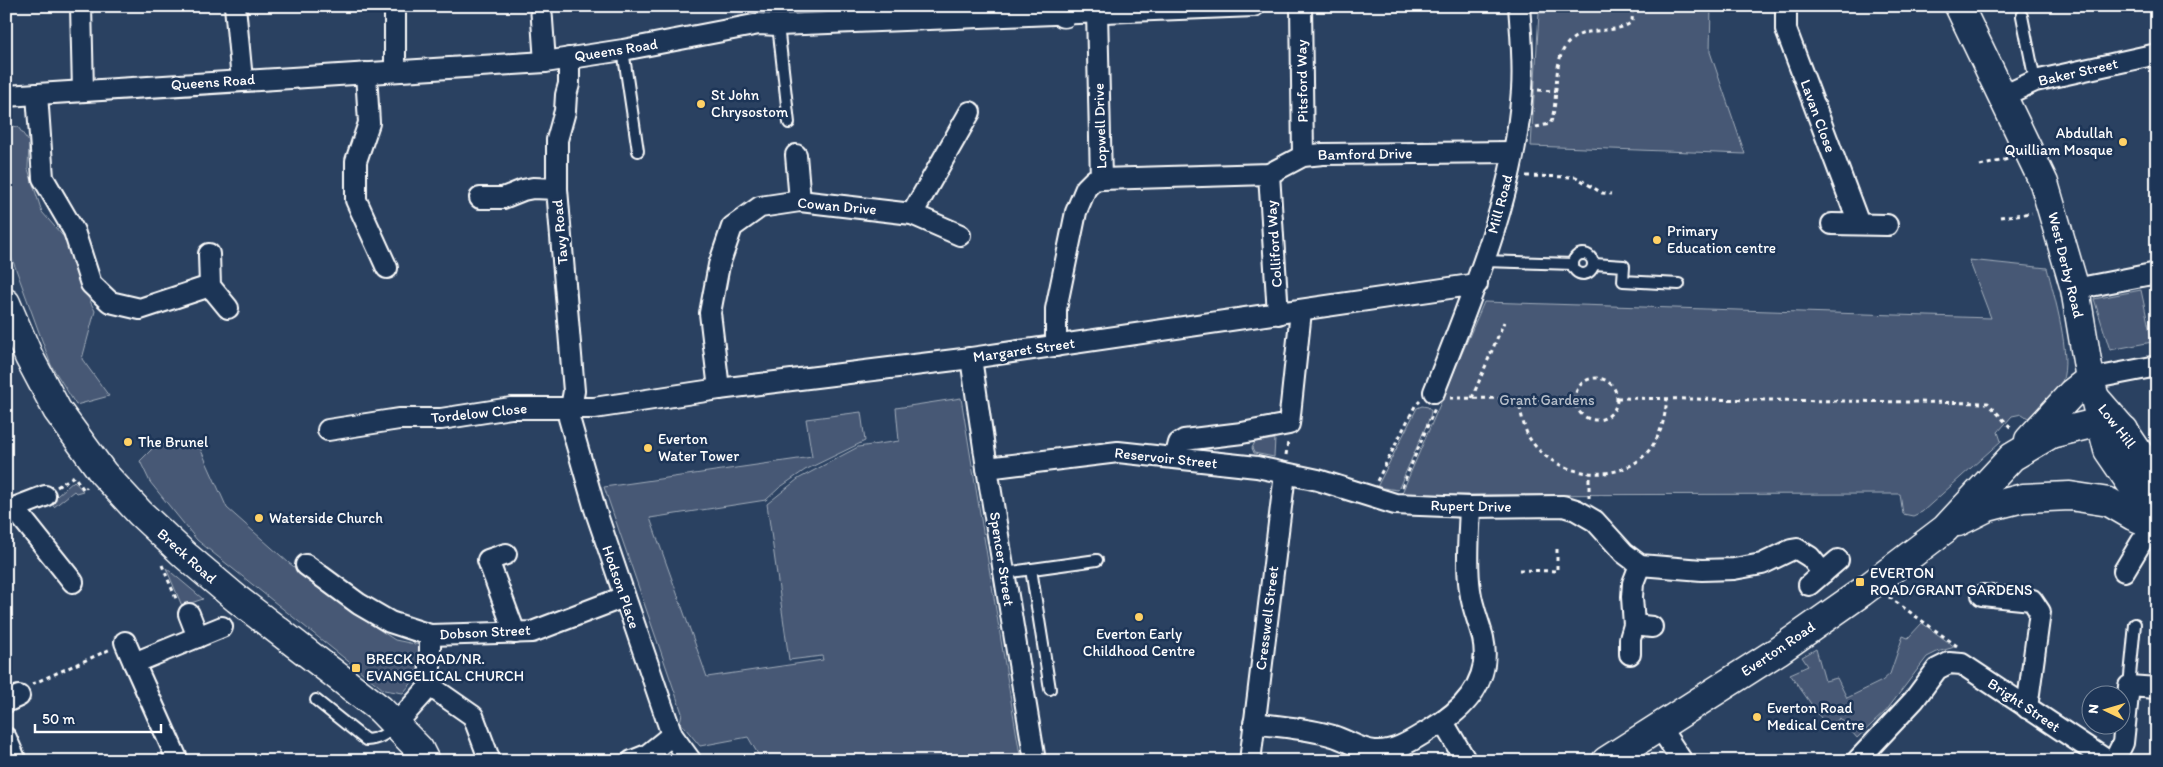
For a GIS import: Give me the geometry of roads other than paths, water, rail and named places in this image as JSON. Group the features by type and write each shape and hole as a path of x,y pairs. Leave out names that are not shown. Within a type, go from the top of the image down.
{"main road":[{"name":"West Derby Road","path":"1959,6 2001,97 2044,183 2075,288 2102,407"},
{"name":"Breck Road","path":"6,303 29,357 57,410 103,473 140,513 175,546 237,599 380,709 419,749 425,761"},
{"name":"Everton Road","path":"1606,761 1778,650 1872,585 1945,529 2072,393 2102,407"},
{"name":"Everton Road","path":"2018,451 2102,407"},
{"name":"Low Hill","path":"2102,407 2144,476"},
{"path":"2144,476 2147,507 2156,526"},
{"name":"Everton Road","path":"1945,529 1988,507 2022,498 2070,496 2109,502 2133,516 2156,526"}],"street":[{"path":"81,6 83,91"},
{"path":"235,6 242,80"},
{"path":"395,6 395,70"},
{"path":"541,6 545,62"},
{"name":"Queens Road","path":"6,96 545,62 623,50 764,18 1064,9 1097,12 1254,6"},
{"name":"Pitsford Way","path":"1301,6 1303,156"},
{"name":"Mill Road","path":"1436,395 1477,284 1509,175 1518,127 1522,89 1519,6"},
{"name":"Lavan Close","path":"1786,6 1786,30 1859,224"},
{"name":"Lopwell Drive","path":"1056,346 1056,309 1076,212 1086,188 1094,180 1101,179 1097,12"},
{"name":"Baker Street","path":"2001,97 2035,81 2157,54"},
{"name":"Tavy Road","path":"569,58 569,84 565,112 557,140 557,189 574,391 571,408"},
{"path":"366,72 370,123 356,161 356,200 387,268"},
{"path":"37,94 43,178 74,231 91,284 110,302 140,309 210,286"},
{"path":"912,214 970,112"},
{"name":"Bamford Drive","path":"1101,179 1269,174 1303,156 1323,154 1513,152"},
{"path":"796,155 800,201"},
{"name":"Colliford Way","path":"1269,174 1278,314"},
{"path":"480,198 503,198 533,188 557,189"},
{"name":"Cowan Drive","path":"719,389 710,313 719,265 732,227 760,207 800,201 912,214 960,235"},
{"path":"1832,224 1887,225"},
{"path":"209,254 210,286 228,308"},
{"path":"2075,288 2157,273"},
{"name":"Margaret Street","path":"571,408 594,408 719,389 971,358 1278,314 1301,319 1477,284"},
{"path":"1175,458 1179,443 1184,440 1289,424 1301,319"},
{"name":"Spencer Street","path":"971,358 1035,761"},
{"path":"2102,407 2157,366"},
{"name":"Tordelow Close","path":"328,430 399,419 441,419 511,408 571,408"},
{"name":"Hodson Place","path":"571,408 569,418 594,509 672,734 691,761"},
{"path":"1239,465 1242,432"},
{"name":"Reservoir Street","path":"987,468 1111,451 1239,465 1284,474"},
{"name":"Rupert Drive","path":"1284,474 1318,480 1394,504 1470,507 1554,505 1576,510 1595,521 1624,553 1640,565"},
{"name":"Cresswell Street","path":"1250,761 1284,474"},
{"path":"45,496 10,510 73,582"},
{"path":"1254,723 1331,735 1361,748 1379,751 1398,747 1443,722 1470,699 1484,669 1485,648 1472,604 1468,577 1470,507"},
{"path":"2124,571 2142,541 2156,526"},
{"path":"1630,654 1630,639 1643,626 1632,596 1633,583 1640,565 1702,570 1734,569 1762,564 1791,550 1797,550 1810,557 1823,573"},
{"path":"489,560 515,632"},
{"name":"Dobson Street","path":"306,565 358,604 390,622 430,635 532,632 624,597"},
{"path":"1982,595 2032,600 2040,612 2027,708"},
{"path":"189,614 198,637"},
{"path":"134,663 222,627"},
{"name":"Dobson Street","path":"430,635 430,686"},
{"path":"125,642 178,761"},
{"name":"Bright Street","path":"1856,761 1914,700 1937,668 1949,663 1962,664 2108,761"},
{"path":"395,725 430,686 472,716 490,761"},
{"path":"2130,686 2157,688"},
{"path":"1443,722 1466,761"},
{"path":"1659,726 1682,761"},
{"path":"632,761 647,755 672,734"},
{"path":"2114,761 2123,743 2124,734"},
{"path":"6,738 16,761"}],"lane":[{"path":"2022,16 2035,81"},
{"path":"764,18 790,122"},
{"path":"623,50 638,151"},
{"path":"1484,261 1573,264 1576,272 1582,274 1588,273 1594,264 1624,266 1623,281 1679,284"},
{"path":"1004,572 1096,560"},
{"path":"1031,569 1050,690"},
{"path":"2129,684 2135,624"},
{"path":"316,700 366,740 378,739 395,725"}],"place":[{"name":"St John Chrysostom","path":"701,104"},
{"name":"Abdullah Quilliam Mosque","path":"2123,142"},
{"name":"Primary Education centre","path":"1657,240"},
{"name":"The Brunel","path":"128,442"},
{"name":"Everton Water Tower","path":"648,448"},
{"name":"Waterside Church","path":"259,518"},
{"name":"EVERTON ROAD/GRANT GARDENS","path":"1860,582"},
{"name":"Everton Early Childhood Centre","path":"1139,617"},
{"name":"BRECK ROAD/NR. EVANGELICAL CHURCH","path":"356,668"},
{"name":"Everton Road Medical Centre","path":"1757,717"}],"park label":[{"name":"Grant Gardens","path":"1547,400"}]}
